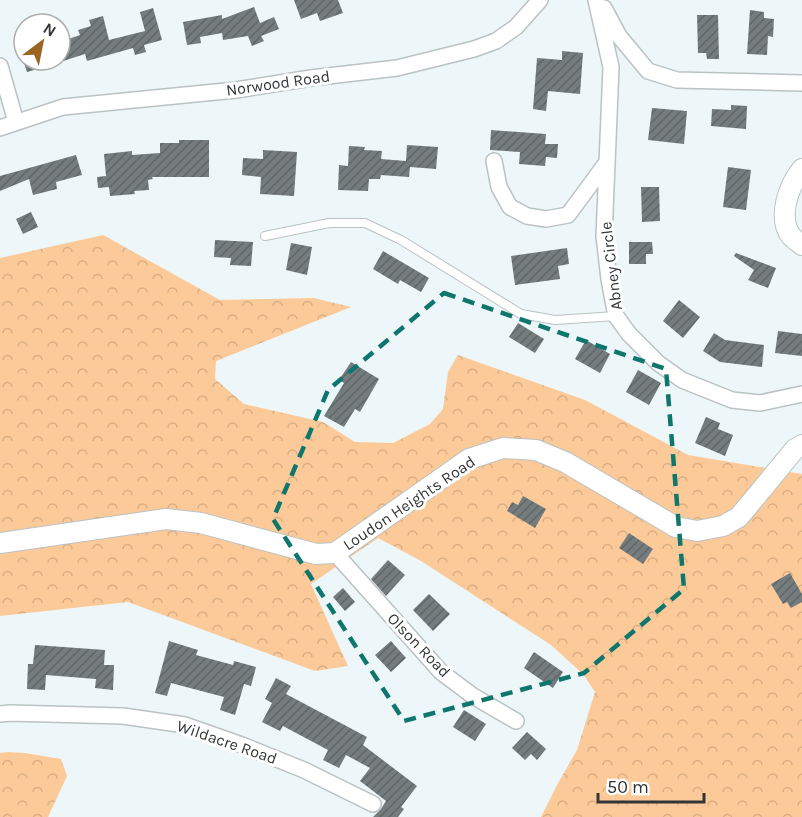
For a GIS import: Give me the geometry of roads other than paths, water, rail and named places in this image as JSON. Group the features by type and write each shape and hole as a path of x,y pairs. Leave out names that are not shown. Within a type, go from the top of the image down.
{"street":[{"name":"Norwood Road","path":"0,128 63,107 236,90 397,68 474,49 496,41 516,27 540,0"},
{"name":"Abney Circle","path":"598,0 619,36 648,71 677,80 802,83"},
{"name":"Abney Circle","path":"598,0 611,67 604,236 616,316 629,334 658,363 682,381 732,399 760,404 802,394"},
{"path":"0,66 16,123"},
{"path":"782,84 802,95"},
{"path":"494,161 499,187 510,207 527,216 546,219 568,214 607,162"},
{"path":"802,169 790,189 786,204 786,222 790,235 802,245"},
{"name":"Loudon Heights Road","path":"0,543 166,519 201,523 316,554 334,553 469,459 503,448 536,450 565,462 676,527 697,531 723,526 739,517 795,449 802,445"},
{"name":"Olson Road","path":"334,553 441,672 473,696 516,721"},
{"name":"Wildacre Road","path":"0,714 123,716 185,725 304,770 373,804"}],"lane":[{"path":"265,236 329,223 365,223 401,240 521,314 555,321 616,316"}]}
